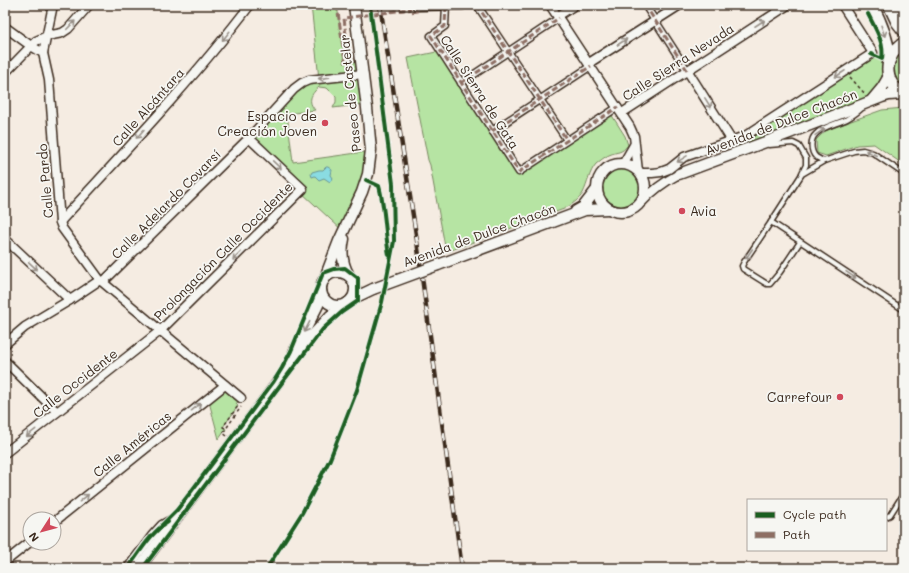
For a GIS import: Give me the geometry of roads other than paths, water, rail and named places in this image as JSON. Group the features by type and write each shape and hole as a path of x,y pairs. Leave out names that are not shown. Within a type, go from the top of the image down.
{"main road":[{"path":"872,5 879,19 888,45 890,59"},
{"path":"889,5 897,22 904,31"},
{"path":"904,43 893,52 888,68 889,76 894,86 904,94"}],"street":[{"name":"Calle Pardo","path":"53,5 43,53 49,80 60,222 66,234 102,281 241,398"},
{"path":"5,73 36,41 47,36 62,33 68,29 89,5"},
{"name":"Calle Alcántara","path":"60,222 161,110 217,46 250,5"},
{"name":"Paseo de Castelar","path":"324,280 368,174 371,150 354,5"},
{"path":"417,6 462,5"},
{"path":"477,5 567,140 620,110"},
{"path":"550,5 630,127 640,173 646,187 645,195 637,208 630,212 622,213 608,209 602,204 598,197 597,189 601,175 612,165 628,165 640,173 661,172 684,157 746,136 873,53 842,5"},
{"path":"461,83 575,5"},
{"path":"645,5 733,140 739,152"},
{"path":"492,131 680,5"},
{"name":"Calle Sierra Nevada","path":"620,110 687,70 788,5"},
{"path":"896,5 904,22"},
{"name":"Calle Sierra de Gata","path":"446,6 445,26 431,36 519,172 567,140"},
{"path":"5,27 43,53"},
{"name":"Calle Adelardo Covarsí","path":"5,344 25,327 102,281 249,138 294,89 309,80 362,74"},
{"path":"870,102 878,94 889,76"},
{"name":"Avenida de Dulce Chacón","path":"640,173 650,178 664,178 679,174 889,95 904,94"},
{"name":"Prolongación Calle Occidente","path":"160,331 303,189 249,138"},
{"path":"623,164 634,144"},
{"name":"Avenida de Dulce Chacón","path":"642,202 653,191 679,174"},
{"name":"Avenida de Dulce Chacón","path":"571,215 583,207 597,189"},
{"name":"Avenida de Dulce Chacón","path":"350,301 373,289 585,210 608,209"},
{"name":"Paseo de Castelar","path":"348,224 343,246 343,259 345,268 351,278"},
{"path":"5,239 70,300"},
{"path":"350,301 343,305 332,305 323,297 322,285 327,276 338,272 344,273 373,289"},
{"path":"139,568 321,326 330,316 350,301 355,290 351,278"},
{"path":"278,382 318,306 322,291"},
{"name":"Calle Occidente","path":"5,453 160,331"},
{"path":"5,361 57,412"},
{"name":"Calle Américas","path":"62,516 225,385"},
{"path":"128,568 162,525 180,514"},
{"path":"5,562 22,548"}],"lane":[{"path":"824,161 816,157 812,150 812,142 815,134 856,114 870,102"},
{"path":"758,145 793,143 799,146 806,158 806,165 802,174 744,262 742,266 743,269 767,284 770,284 800,242"},
{"path":"802,174 824,161 854,151 863,150 873,153 904,174"},
{"path":"771,222 904,310"},
{"path":"887,516 890,515 904,493"}],"water":[{"path":"326,167 332,170 331,175 333,178 330,182 324,178 319,180 315,176 312,177 312,172 323,170"}],"railway":[{"path":"380,5 417,241 462,568"}],"place":[{"name":"Espacio de Creación Joven","path":"325,123"},
{"name":"Avia","path":"682,211"},
{"name":"Carrefour","path":"840,397"}]}
